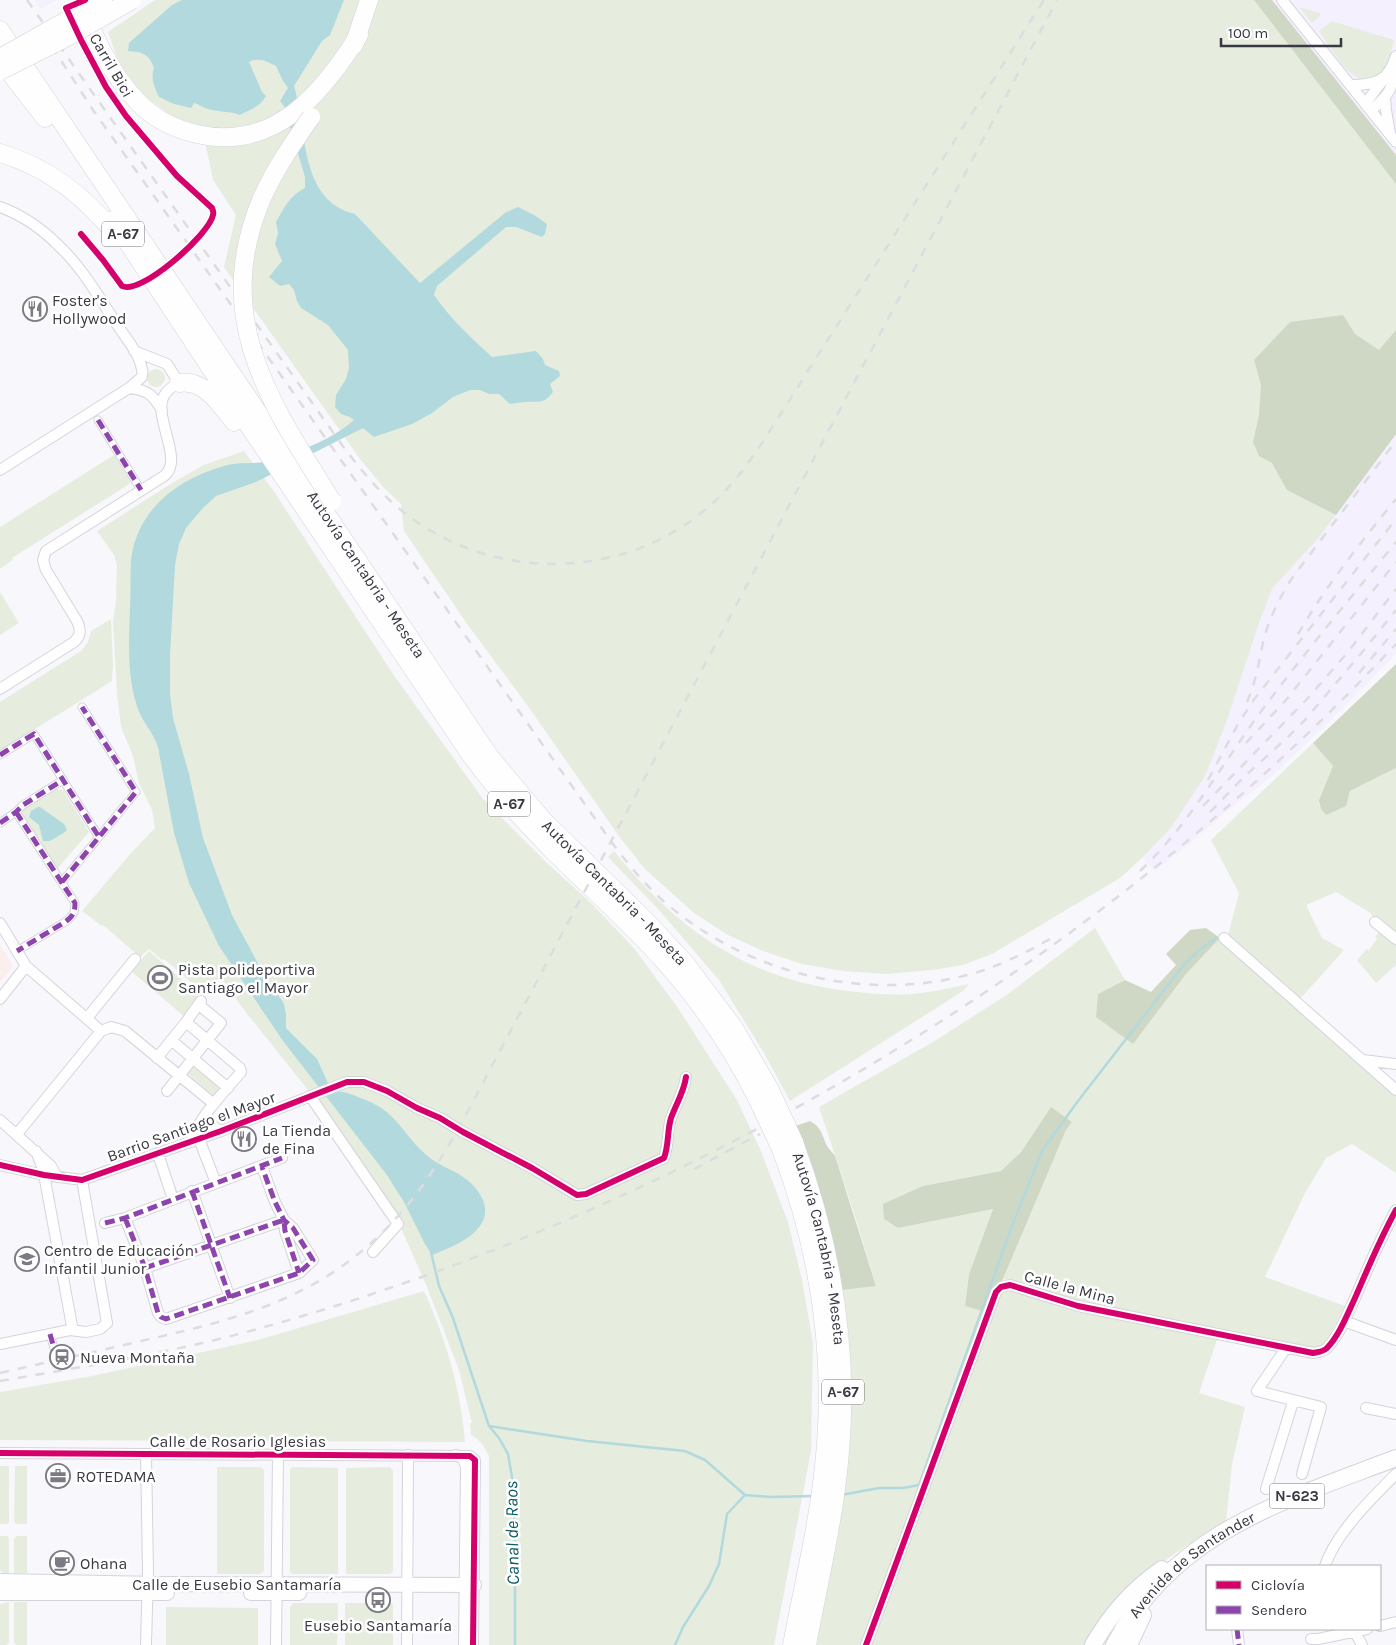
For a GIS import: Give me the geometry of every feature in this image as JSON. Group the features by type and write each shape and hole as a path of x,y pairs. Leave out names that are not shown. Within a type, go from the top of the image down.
{"highway":[{"path":"79,0 95,39 109,63 138,102 159,119 192,133 224,138 254,133 308,111"},
{"path":"0,51 102,0"},
{"path":"3,65 102,0"},
{"path":"3,65 73,34 132,0"},
{"path":"368,1 358,35 343,68 308,111 266,189 255,215 246,252 243,300 249,342 266,388 291,435 515,788"},
{"path":"0,24 47,110"},
{"name":"A-67","path":"0,30 47,110 199,351 268,449"},
{"name":"A-67","path":"0,51 47,110 268,449"},
{"path":"3,65 47,110"},
{"path":"0,153 17,158 44,171 63,183 85,201 120,241 199,351"},
{"path":"179,383 194,383 204,388 226,412 268,449 290,482"},
{"name":"Autovía Cantabria - Meseta","path":"290,482 379,620 470,754 508,802 549,847 650,946 690,992 764,1094"},
{"name":"Autovía Cantabria - Meseta","path":"290,482 515,788 552,829 644,919 685,963 734,1028 787,1146 812,1192 827,1250 838,1310 842,1370 842,1431 836,1491 807,1645"},
{"name":"Autovía Cantabria - Meseta","path":"787,1146 815,1264 824,1325 828,1384 822,1484 792,1645"},
{"name":"Avenida de Santander","path":"1114,1645 1141,1604 1178,1564 1202,1545 1230,1527 1275,1505 1396,1458"},
{"name":"N-623","path":"1092,1645 1115,1613 1137,1589 1162,1569 1202,1545"},
{"name":"N-623","path":"1129,1645 1146,1609 1178,1564"}],"main road":[{"name":"Calle de Eusebio Santamaría","path":"0,1581 148,1588 469,1589"},
{"name":"Calle de Eusebio Santamaría","path":"0,1593 148,1588"}],"street":[{"path":"1282,0 1393,138"},
{"path":"1368,108 1395,60"},
{"path":"1368,108 1385,98 1390,90 1395,60"},
{"path":"1350,84 1367,85 1385,78"},
{"path":"1385,98 1393,138"},
{"path":"0,207 32,223 59,245 77,266 134,351 142,369 142,377 129,388 0,470"},
{"path":"0,689 74,642 80,634 80,627 77,621 46,570 43,560 46,552 166,474 171,468 162,412 162,399 164,395 179,383 167,364 134,351"},
{"path":"129,388 151,394 162,412"},
{"path":"98,420 141,490"},
{"path":"62,882 136,792 82,707"},
{"path":"0,755 34,734 99,837"},
{"path":"0,823 23,805 63,780"},
{"path":"16,812 75,903 72,917 17,951"},
{"path":"1376,922 1396,939"},
{"path":"0,924 26,966 102,1031 17,1134"},
{"path":"1224,938 1396,1090"},
{"path":"87,1018 135,959"},
{"path":"0,999 26,966"},
{"path":"157,1058 200,1003 221,1023 167,1090"},
{"name":"Barrio Santiago el Mayor","path":"186,1022 240,1068 241,1072 214,1104 194,1132 195,1140"},
{"name":"Barrio Santiago el Mayor","path":"102,1031 111,1027 125,1031 214,1104"},
{"name":"Barrio Santiago el Mayor","path":"172,1040 228,1088"},
{"path":"1363,1060 1396,1064"},
{"name":"Barrio Santiago el Mayor","path":"82,1180 221,1131 347,1082 358,1082 379,1088 440,1118 577,1195 586,1194 664,1158 670,1120 685,1086 686,1077"},
{"path":"314,1096 398,1224 373,1252"},
{"path":"0,1120 51,1166 57,1177"},
{"name":"Barrio Santiago el Mayor","path":"203,1120 221,1131"},
{"path":"195,1140 216,1183"},
{"path":"158,1154 173,1199"},
{"path":"26,1170 32,1168 38,1156"},
{"path":"38,1156 44,1175 72,1326"},
{"path":"105,1223 125,1218 282,1158"},
{"path":"0,1165 44,1175 82,1180 107,1323 100,1330 86,1332 70,1330 0,1344"},
{"path":"262,1167 284,1220 285,1231 299,1273"},
{"path":"192,1191 230,1298"},
{"name":"Calle la Mina","path":"866,1645 996,1292 1001,1287 1010,1285 1078,1306 1313,1353 1326,1350 1344,1321 1384,1231 1396,1210"},
{"path":"125,1218 145,1268 158,1313 166,1319 299,1273 313,1260 293,1228 284,1220"},
{"path":"145,1268 284,1220"},
{"path":"1344,1321 1396,1340"},
{"path":"50,1334 54,1348"},
{"path":"1286,1348 1257,1392 1321,1408 1302,1474"},
{"path":"1266,1489 1293,1402"},
{"path":"1366,1408 1396,1414"},
{"name":"Calle de Rosario Iglesias","path":"0,1453 470,1456 476,1460 469,1589"},
{"path":"146,1454 148,1588 146,1645"},
{"path":"276,1645 278,1454"},
{"path":"407,1645 408,1455"},
{"path":"456,1455 463,1459 466,1467 469,1589 473,1645"},
{"path":"1326,1565 1338,1541 1396,1474"},
{"path":"464,1645 469,1589"},
{"path":"1381,1626 1396,1622"},
{"path":"1237,1630 1239,1645"},
{"path":"1311,1638 1318,1639 1363,1630"},
{"path":"1355,1632 1362,1645"}],"shaded area":[{"path":"34,0 57,0 41,9"},
{"path":"1273,0 1396,0 1396,155 1285,16"},
{"path":"1396,434 1396,654 1271,777 1155,871 1142,858 1170,829 1272,589 1320,536"},
{"path":"0,945 13,966 0,982"}],"green space":[{"path":"155,0 1272,0 1396,155 1396,434 1320,536 1272,589 1226,723 1205,776 1170,829 1120,878 992,954 963,965 886,974 843,971 802,964 763,951 728,935 694,913 645,869 621,839 527,705 465,621 404,531 401,504 384,488 360,459 224,267 236,215 213,180 202,127 171,116 142,94 119,63 108,32"},
{"path":"1254,0 1272,0 1396,155 1396,184"},
{"path":"1299,7 1320,13 1320,16 1312,23"},
{"path":"1332,21 1394,40 1387,63 1379,76 1364,80 1356,77 1341,63 1319,31"},
{"path":"1343,315 1355,334 1379,350 1396,330 1396,434 1336,515 1287,490 1272,463 1259,456 1253,442 1259,415 1261,385 1254,360 1290,322"},
{"path":"156,369 162,372 165,378 162,384 156,387 150,384 147,378 150,372"},
{"path":"244,451 275,493 393,674 483,799 548,864 590,902 634,948 678,1008 737,1100 760,1149 788,1222 802,1280 813,1343 811,1451 774,1645 489,1645 489,1456 480,1441 471,1435 470,1423 472,1423 459,1370 427,1287 394,1212 308,1090 241,1006 227,985 219,978 186,1018 131,971 149,951 189,986 192,983 149,949 140,957 103,925 82,911 131,853 155,828 152,810 139,783 133,756 121,727 117,694 113,621 116,601 117,565 114,555 97,531 204,465"},
{"path":"114,455 131,483 12,558 13,560 0,569 0,527"},
{"path":"0,592 19,623 0,635"},
{"path":"111,619 112,681 0,751 0,702 81,651 88,642 91,631"},
{"path":"1396,664 1396,768 1350,791 1346,806 1326,815 1321,809 1319,800 1333,766 1313,743"},
{"path":"1313,743 1333,766 1319,800 1350,791 1396,768 1396,936 1369,912 1336,892 1306,905 1322,938 1344,950 1300,999 1227,939 1239,893 1211,840"},
{"path":"57,789 63,790 89,832 57,869 22,813 25,808"},
{"path":"614,851 663,904 689,926 716,946 746,962 777,975 811,985 884,994 921,993 969,984 963,991 790,1101 764,1053 719,980 659,910 608,857"},
{"path":"1095,928 1125,980 1098,994 1133,1043 1186,974 1220,938 1396,1092 1396,1173 1352,1144 1326,1158 1304,1195 1265,1277 1345,1306 1325,1344 1317,1348 1065,1299 1003,1279 1066,1130 1072,1122 1051,1108 1021,1152 1001,1171 923,1186 898,1228 993,1209 969,1274 965,1306 985,1312 862,1645 814,1645 842,1290 876,1285 819,1107 933,1042 1008,994"},
{"path":"1206,928 1220,938 1186,974 1133,1044 1096,1017 1098,994 1125,980 1151,992 1176,965 1166,954 1190,930"},
{"path":"1381,929 1396,941 1396,965 1376,983 1357,960 1367,949 1369,950"},
{"path":"193,1066 221,1089 215,1097 187,1073"},
{"path":"1051,1107 1072,1122 1066,1130 1003,1279 985,1312 965,1306 969,1274 993,1209 898,1228 884,1219 883,1204 923,1186 1001,1171 1021,1152"},
{"path":"810,1121 819,1129 827,1146 835,1156 876,1286 842,1290 835,1248 819,1193 795,1126"},
{"path":"1008,1290 1076,1312 1218,1337 1199,1393 1245,1407 1232,1464 1226,1521 1180,1550 1138,1580 1087,1645 871,1645 1000,1296 1003,1291"},
{"path":"424,1291 446,1346 460,1403 465,1442 0,1440 0,1392 92,1376 258,1340"},
{"path":"0,1466 9,1466 9,1522 7,1524 0,1524"},
{"path":"15,1466 27,1466 27,1524 17,1524 14,1522"},
{"path":"217,1467 261,1467 264,1470 264,1571 260,1574 217,1574"},
{"path":"293,1467 338,1468 338,1574 293,1574 290,1572 290,1469"},
{"path":"390,1467 393,1470 393,1572 390,1574 346,1574 346,1468"},
{"path":"0,1536 7,1536 9,1539 9,1573 3,1573 0,1570"},
{"path":"17,1536 27,1536 27,1573 14,1573 14,1539"},
{"path":"9,1602 9,1643 0,1645 0,1604"},
{"path":"14,1602 27,1602 27,1645 16,1645 14,1642"},
{"path":"293,1603 338,1603 337,1645 290,1645 290,1607"},
{"path":"345,1603 391,1603 393,1605 393,1645 345,1645"},
{"path":"166,1607 258,1608 258,1645 166,1645"}],"water":[{"path":"182,0 344,0 330,35 322,41 294,86 308,161 324,195 337,207 355,214 420,283 505,213 518,207 547,224 545,234 542,237 516,227 506,227 437,286 434,295 461,328 492,357 536,351 543,359 545,365 559,371 560,376 550,384 553,392 547,398 542,401 510,404 499,394 470,390 453,397 432,413 412,424 374,437 363,428 256,482 216,496 186,528 179,544 175,565 170,655 170,694 173,718 189,774 203,838 232,915 261,969 284,1004 286,1028 317,1059 332,1092 352,1094 383,1109 420,1149 439,1164 471,1183 483,1200 485,1211 483,1220 478,1228 461,1242 432,1255 404,1202 387,1175 283,1041 219,946 189,883 174,833 158,747 140,715 133,692 129,656 131,560 135,542 151,511 162,499 191,479 229,465 265,462 302,450 338,432 354,420 341,414 335,407 336,395 346,379 349,368 348,350 328,325 301,308 294,290 289,284 280,286 269,277 282,261 275,244 278,233 276,222 291,198 305,188 305,177 284,106 280,101 288,88 276,66 266,61 249,62 262,92 266,96 258,105 240,115 208,109 194,103 191,108 174,104 159,97 154,83 154,68 148,57 142,53 128,51 129,43 172,5"},
{"path":"38,807 64,824 67,830 50,841 43,841 39,825 29,817 31,811"}],"waterway":[{"path":"841,1495 879,1488 903,1488 919,1485 1012,1226 1042,1151 1078,1101 1182,967 1198,951 1216,938"},
{"name":"Canal de Raos","path":"431,1252 439,1286 453,1318 489,1426 499,1438 508,1454 512,1477 515,1530 515,1645"},
{"path":"489,1426 587,1441 685,1451 705,1460 745,1495 772,1497 813,1496"},
{"path":"675,1645 683,1627 709,1586 719,1564 727,1514 745,1495"}],"railway":[{"path":"27,0 342,445 364,473 397,507 440,536 476,551 514,561 553,564 592,561 630,552 666,536 700,514 728,488 766,437 1044,0"},
{"path":"0,1373 214,1323 248,1313 281,1300 312,1285 342,1266 371,1243 399,1215 421,1188 475,1098 1057,0"},
{"path":"42,31 93,110 613,844 635,872 660,898 693,924 730,946 769,964 810,976 852,983 894,985 936,981 978,972 1033,949 1050,939"},
{"path":"1247,702 1255,679 1266,630 1283,592 1396,441"},
{"path":"1298,634 1332,582 1396,499"},
{"path":"1208,780 1238,724 1255,698 1396,519"},
{"path":"1140,871 1188,817 1274,695 1396,542"},
{"path":"1246,743 1286,700 1396,562"},
{"path":"1203,806 1308,698 1348,652 1396,589"},
{"path":"1210,812 1305,720 1396,610"},
{"path":"1359,673 1396,629"},
{"path":"0,1381 131,1358 229,1337 419,1278 575,1217 727,1145 875,1062 1017,971 1152,870 1278,761 1396,644"},
{"path":"694,1169 760,1134"}],"marked path":[{"path":"98,420 141,490"},
{"path":"62,882 136,792 82,707"},
{"path":"0,755 34,734 99,837"},
{"path":"0,823 23,805 63,780"},
{"path":"16,812 75,903 74,912 68,920 17,951"},
{"path":"105,1223 125,1218 282,1158"},
{"path":"125,1218 145,1268 158,1313 166,1319 299,1273 313,1260 293,1228 284,1220 262,1167"},
{"path":"192,1191 230,1298"},
{"path":"145,1268 284,1220 285,1231 299,1273"},
{"path":"50,1334 54,1348"},
{"path":"1237,1630 1239,1645"}],"cycle path":[{"name":"Carril Bici","path":"81,234 122,286 131,287 143,282 173,262 200,236 213,215 212,208 177,176 126,116 106,87 66,8 85,0"},
{"path":"0,1165 44,1175 82,1180 221,1131 347,1082 364,1082 387,1091 417,1108 440,1118 577,1195 586,1194 664,1158 671,1118 682,1093 686,1077"},
{"path":"866,1645 996,1292 1001,1287 1010,1285 1078,1306 1313,1353 1319,1352 1327,1348 1339,1331 1396,1210"},
{"path":"0,1453 470,1456 475,1460 473,1645"}],"place":[{"name":"Foster's Hollywood","path":"35,309"},
{"name":"Pista polideportiva Santiago el Mayor","path":"160,978"},
{"name":"La Tienda de Fina","path":"244,1139"},
{"name":"Centro de Educación Infantil Junior","path":"27,1259"},
{"name":"Nueva Montaña","path":"62,1357"},
{"name":"ROTEDAMA","path":"58,1476"},
{"name":"Ohana","path":"62,1563"},
{"name":"Eusebio Santamaría","path":"378,1600"}]}
